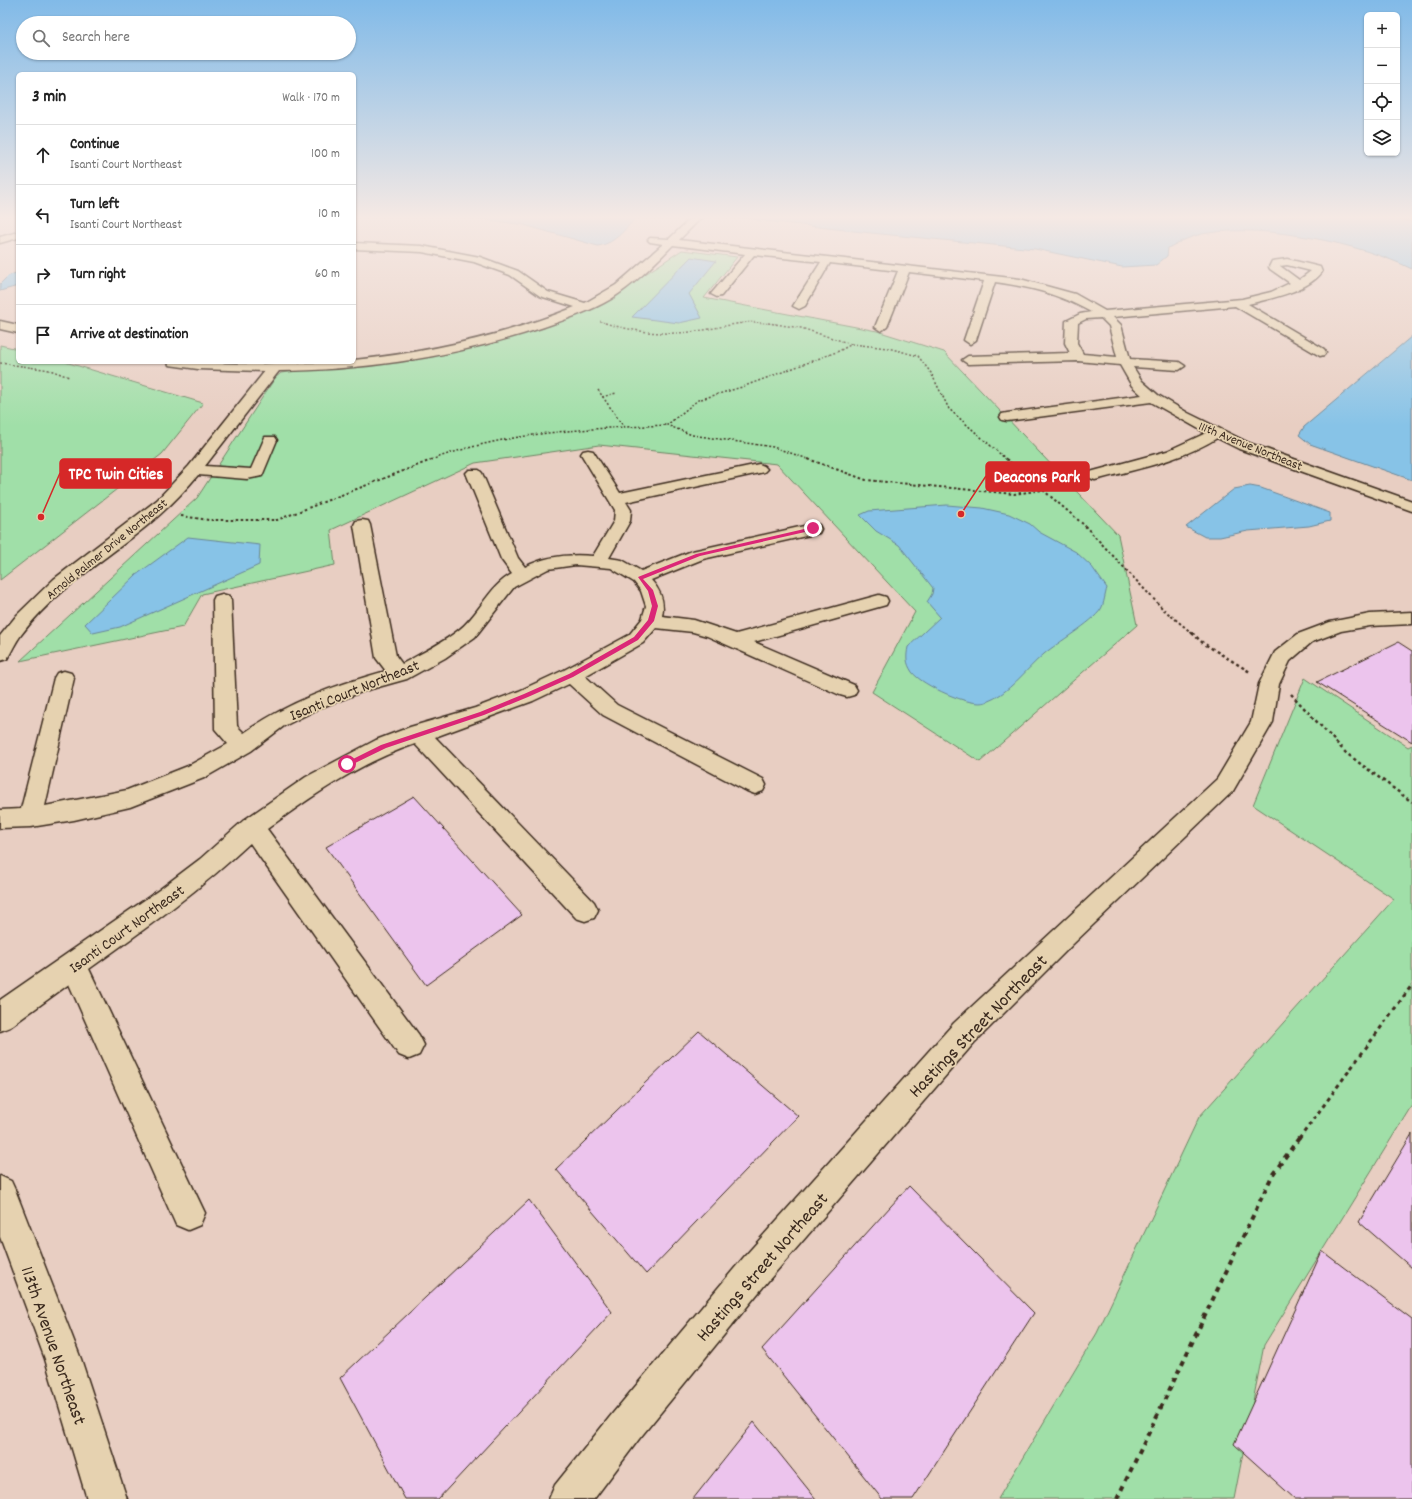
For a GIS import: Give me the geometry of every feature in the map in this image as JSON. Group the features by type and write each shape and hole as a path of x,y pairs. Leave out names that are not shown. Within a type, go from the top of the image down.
{"street":[{"path":"531,286 540,292 576,307"},
{"path":"356,363 442,350 505,336 576,307 608,296 621,286"},
{"path":"716,294 723,286"},
{"path":"799,306 811,286"},
{"path":"881,326 898,286"},
{"path":"970,340 988,286"},
{"name":"111th Avenue Northeast","path":"1035,286 1071,296 1103,314 1115,325 1124,362 1137,383 1153,398 1216,433 1244,446 1412,506"},
{"path":"1078,357 1071,343 1072,321 1084,316 1236,302 1275,294 1294,286"},
{"path":"356,355 449,341 576,307 586,293"},
{"path":"1236,302 1320,352"},
{"path":"0,315 16,317"},
{"path":"0,326 16,328"},
{"path":"968,360 1078,357 1179,366"},
{"path":"243,364 316,364"},
{"name":"Arnold Palmer Drive Northeast","path":"0,654 16,628 35,606 61,583 151,514 181,486 277,365"},
{"path":"1007,418 1153,398"},
{"path":"1095,475 1170,456 1198,444 1216,433"},
{"path":"193,470 247,474 257,473 270,440"},
{"path":"588,454 623,510 622,521 598,561"},
{"path":"616,500 759,469"},
{"path":"474,473 510,559 522,574"},
{"path":"362,525 386,658 400,674"},
{"path":"640,578 698,555 813,528"},
{"name":"Isanti Court Northeast","path":"0,818 32,818 74,811 130,798 196,772 243,745 276,722 315,702 357,686 400,674 438,653 468,633 508,584 522,574 544,564 576,560 616,564 640,578 650,590 655,606 651,621 636,639 571,675 482,714 384,746 314,783 252,827 203,871 74,966 0,1017"},
{"path":"222,600 226,729 243,745"},
{"path":"735,641 879,601"},
{"name":"Hastings Street Northeast","path":"569,1499 626,1426 756,1269 964,1033 1064,936 1225,785 1262,722 1269,684 1282,657 1305,638 1337,626 1370,620 1412,618"},
{"path":"651,621 694,626 735,641 847,690"},
{"path":"571,675 610,710 755,785"},
{"path":"32,818 64,678"},
{"path":"418,734 585,910"},
{"path":"252,827 409,1045"},
{"path":"74,966 188,1213"},
{"name":"113th Avenue Northeast","path":"0,1192 63,1359 107,1499"}],"path":[{"path":"576,307 624,329 639,332 690,332 749,322 767,322 826,335 852,344 888,348 918,356 931,373 948,409 1084,525 1163,609 1203,642 1269,684 1292,694 1346,753 1412,802"},
{"path":"667,425 681,412 698,400 742,387 839,351 852,344"},
{"path":"0,363 50,370 69,377"},
{"path":"598,390 625,427"},
{"path":"602,397 616,393"},
{"path":"180,516 209,520 277,520 450,453 505,438 583,429 667,425 692,434 773,447 866,480 1014,494 1044,490"},
{"path":"1117,1499 1273,1174 1412,986"}],"green space":[{"path":"627,286 714,286 704,298 877,331 944,352 1118,535 1137,625 980,762 872,692 915,612 777,464 599,445 475,463 331,530 335,565 202,594 183,627 20,661 197,498 275,378 281,373 408,360 503,340 558,321"},
{"path":"0,345 16,349 16,364 72,364 203,403 162,454 0,580"},
{"path":"1305,678 1408,747 1412,745 1412,1105 1264,1345 1234,1499 998,1499 1097,1333 1199,1117 1394,899 1253,805"}],"water":[{"path":"0,286 16,286 16,287 0,291"},
{"path":"663,286 696,286 689,294 702,318 679,323 632,317"},
{"path":"1412,336 1412,480 1310,444 1299,435 1304,427"},
{"path":"1250,486 1261,488 1330,513 1330,521 1309,526 1248,531 1220,537 1205,537 1186,527 1234,489"},
{"path":"947,505 982,508 1009,514 1030,524 1039,532 1076,552 1092,567 1107,588 1102,607 1097,614 1044,654 1009,688 986,702 970,702 959,699 925,683 912,672 907,660 908,647 940,617 927,602 932,594 933,588 899,545 876,531 860,515 869,511"},
{"path":"188,537 260,545 259,565 120,627 93,633 85,624 136,575"}],"building":[{"path":"1398,642 1412,651 1412,742 1317,682"},
{"path":"414,796 522,915 426,985 326,847"},
{"path":"699,1031 798,1116 646,1274 556,1169"},
{"path":"1412,1134 1412,1268 1359,1222"},
{"path":"909,1186 1034,1313 913,1499 882,1499 762,1349"},
{"path":"529,1200 612,1312 438,1499 405,1499 340,1378"},
{"path":"1322,1251 1412,1319 1412,1499 1295,1499 1234,1444"},
{"path":"754,1422 816,1499 693,1499"}],"place":[{"name":"Deacons Park","path":"961,514"},
{"name":"TPC Twin Cities","path":"41,517"}],"route":[{"path":"347,764 384,746 482,714 526,696 571,675 636,639 651,621 655,606 650,590 640,578 698,555 813,528"}]}
